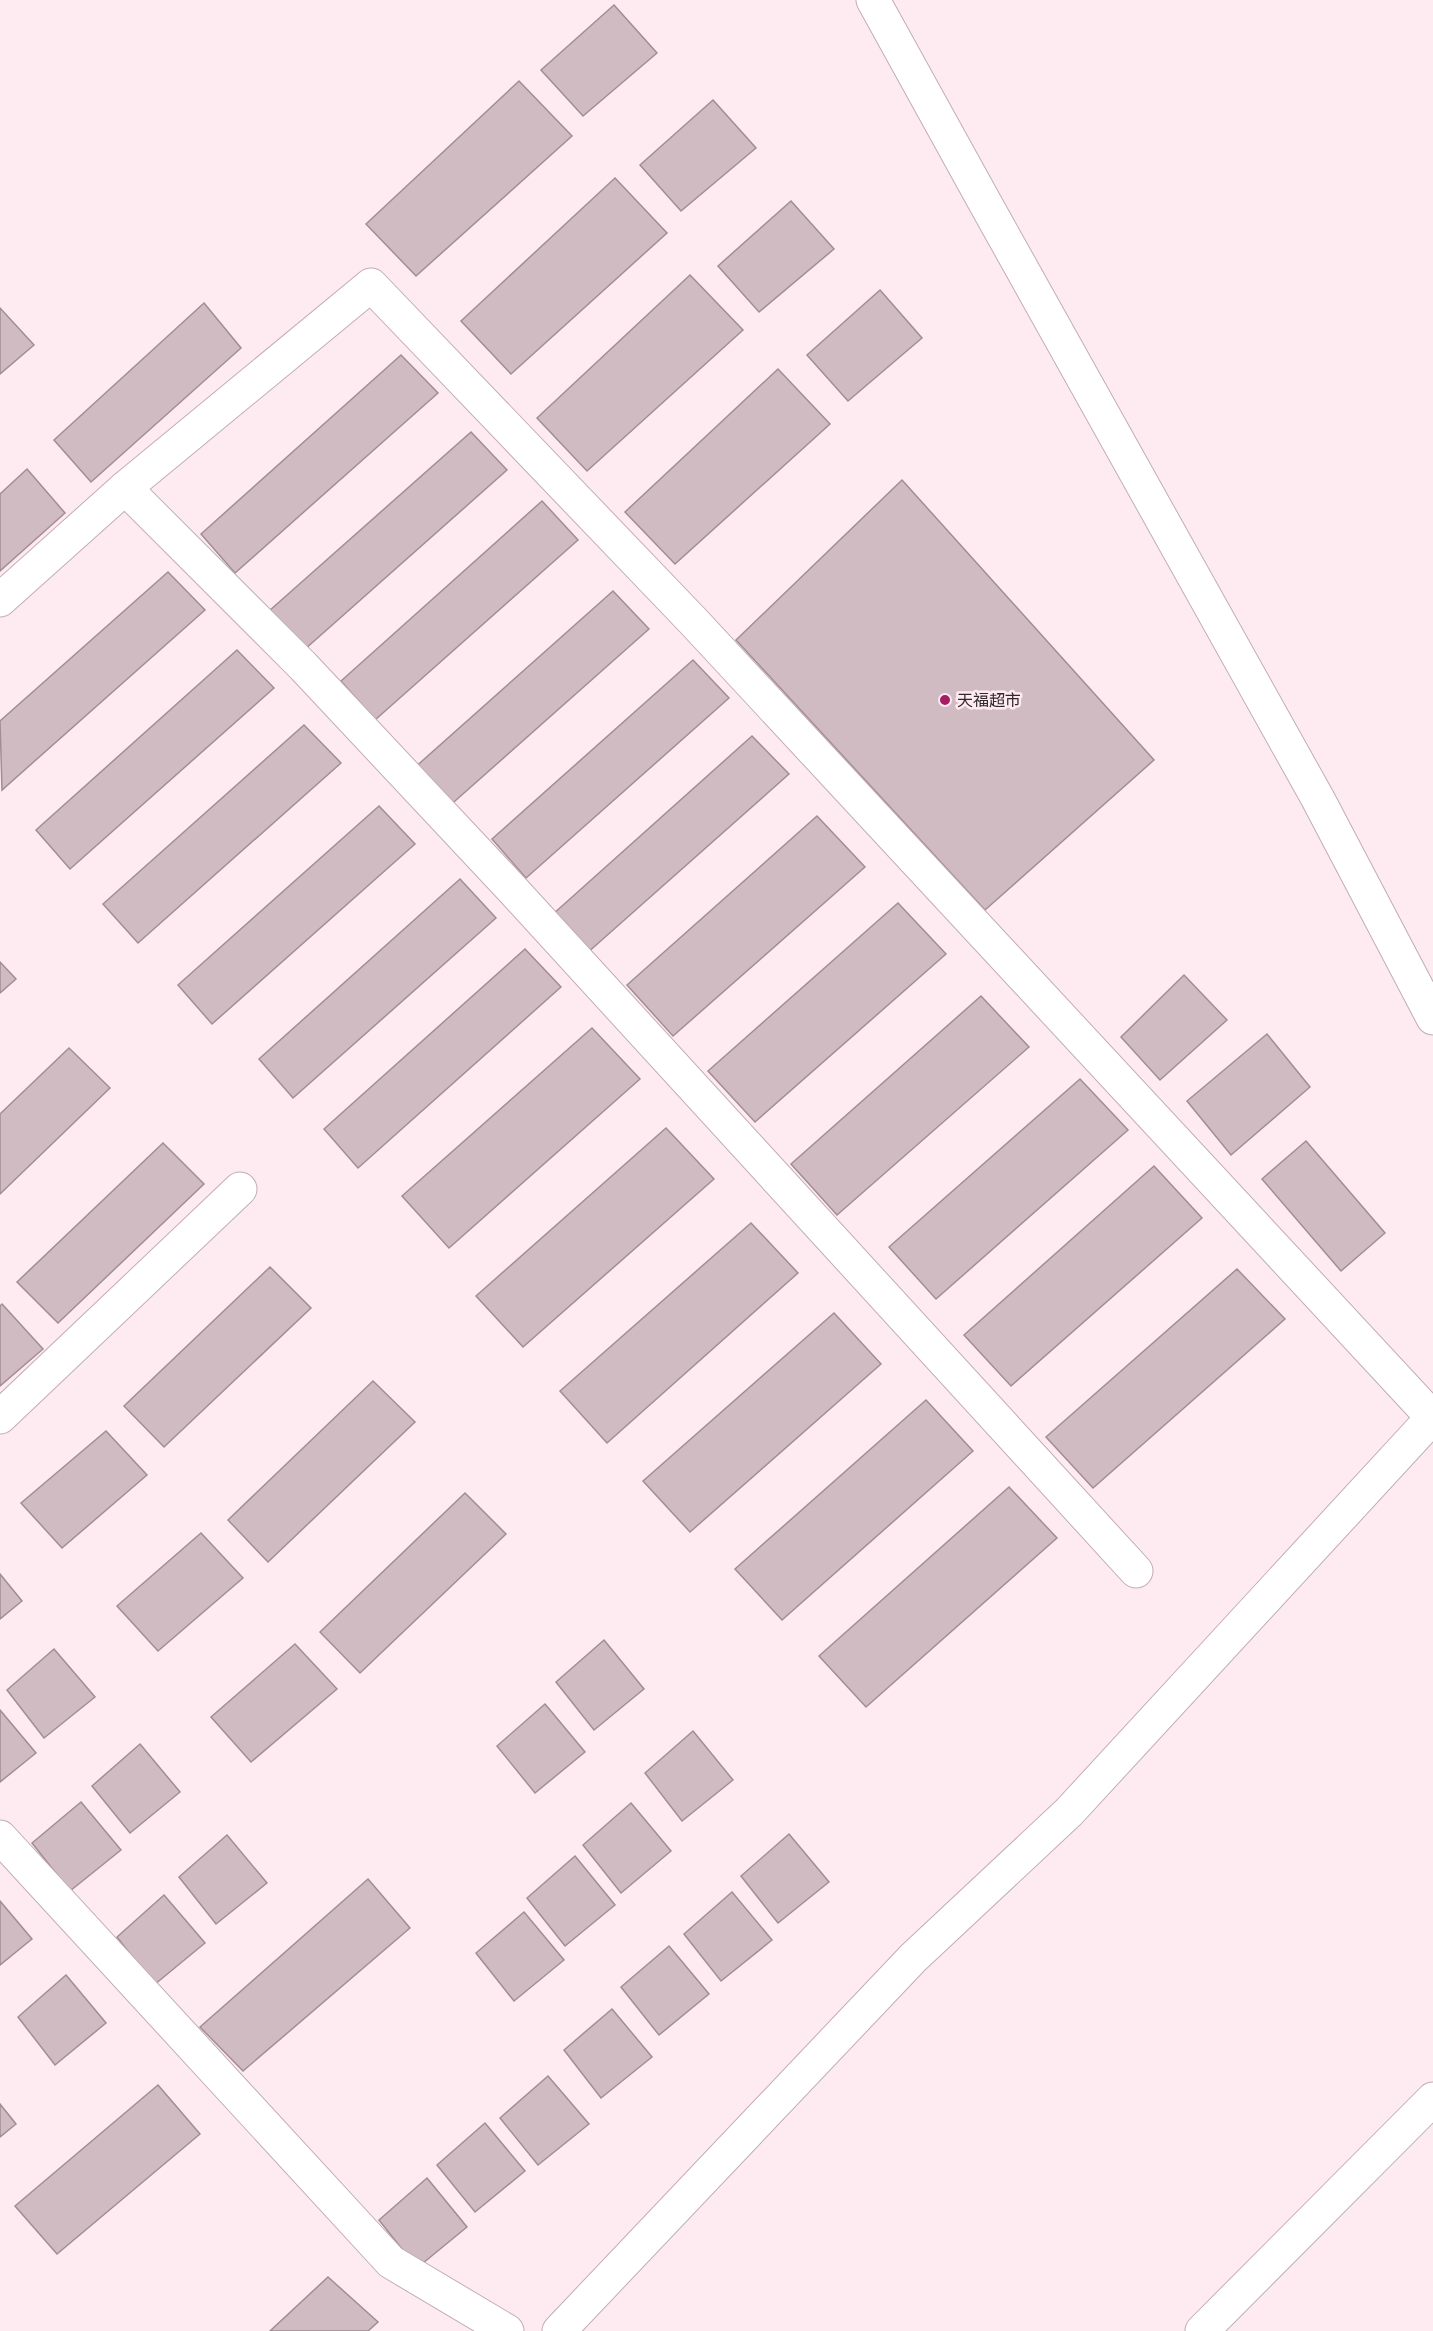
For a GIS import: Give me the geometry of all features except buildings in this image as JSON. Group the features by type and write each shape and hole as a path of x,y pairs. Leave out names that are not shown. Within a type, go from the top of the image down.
{"street":[{"path":"873,0 989,212 1318,799 1433,1018"},
{"path":"0,600 125,488 370,285 694,622 1433,1418 1069,1812 914,1958 559,2331"},
{"path":"125,488 303,666 480,854 1136,1571"},
{"path":"0,1417 240,1189"},
{"path":"0,1837 391,2262 507,2331"},
{"path":"1202,2331 1433,2099"}],"place":[{"name":"天福超市","path":"945,700"}]}
